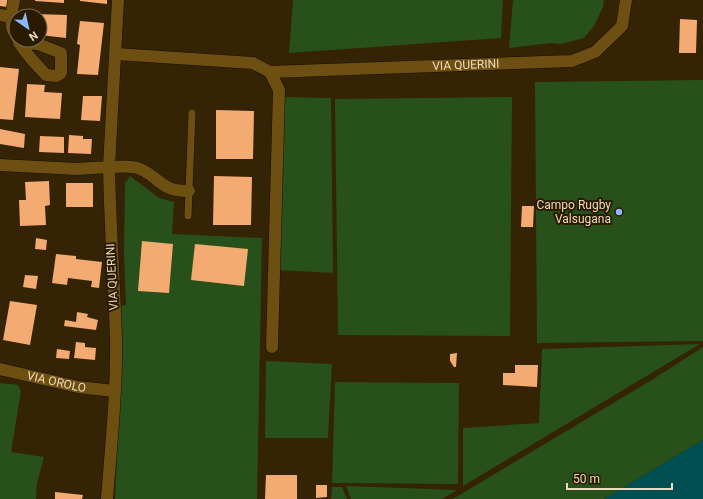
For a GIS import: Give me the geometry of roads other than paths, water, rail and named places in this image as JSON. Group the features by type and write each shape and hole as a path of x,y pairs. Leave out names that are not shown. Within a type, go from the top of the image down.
{"street":[{"path":"6,16 14,0"},
{"name":"VIA QUERINI","path":"107,499 116,338 111,262 109,167 118,0"},
{"name":"VIA QUERINI","path":"116,54 253,63 270,72 572,61 596,52 622,26 626,0"},
{"path":"270,72 279,90 272,347"},
{"path":"0,165 76,169 131,166 150,175 168,189 178,192 189,191"},
{"name":"VIA OROLO","path":"0,369 78,387 114,391"}],"lane":[{"path":"188,216 192,113"}],"water":[{"path":"703,440 703,499 604,499"}],"place":[{"name":"Campo Rugby Valsugana","path":"619,212"}]}
